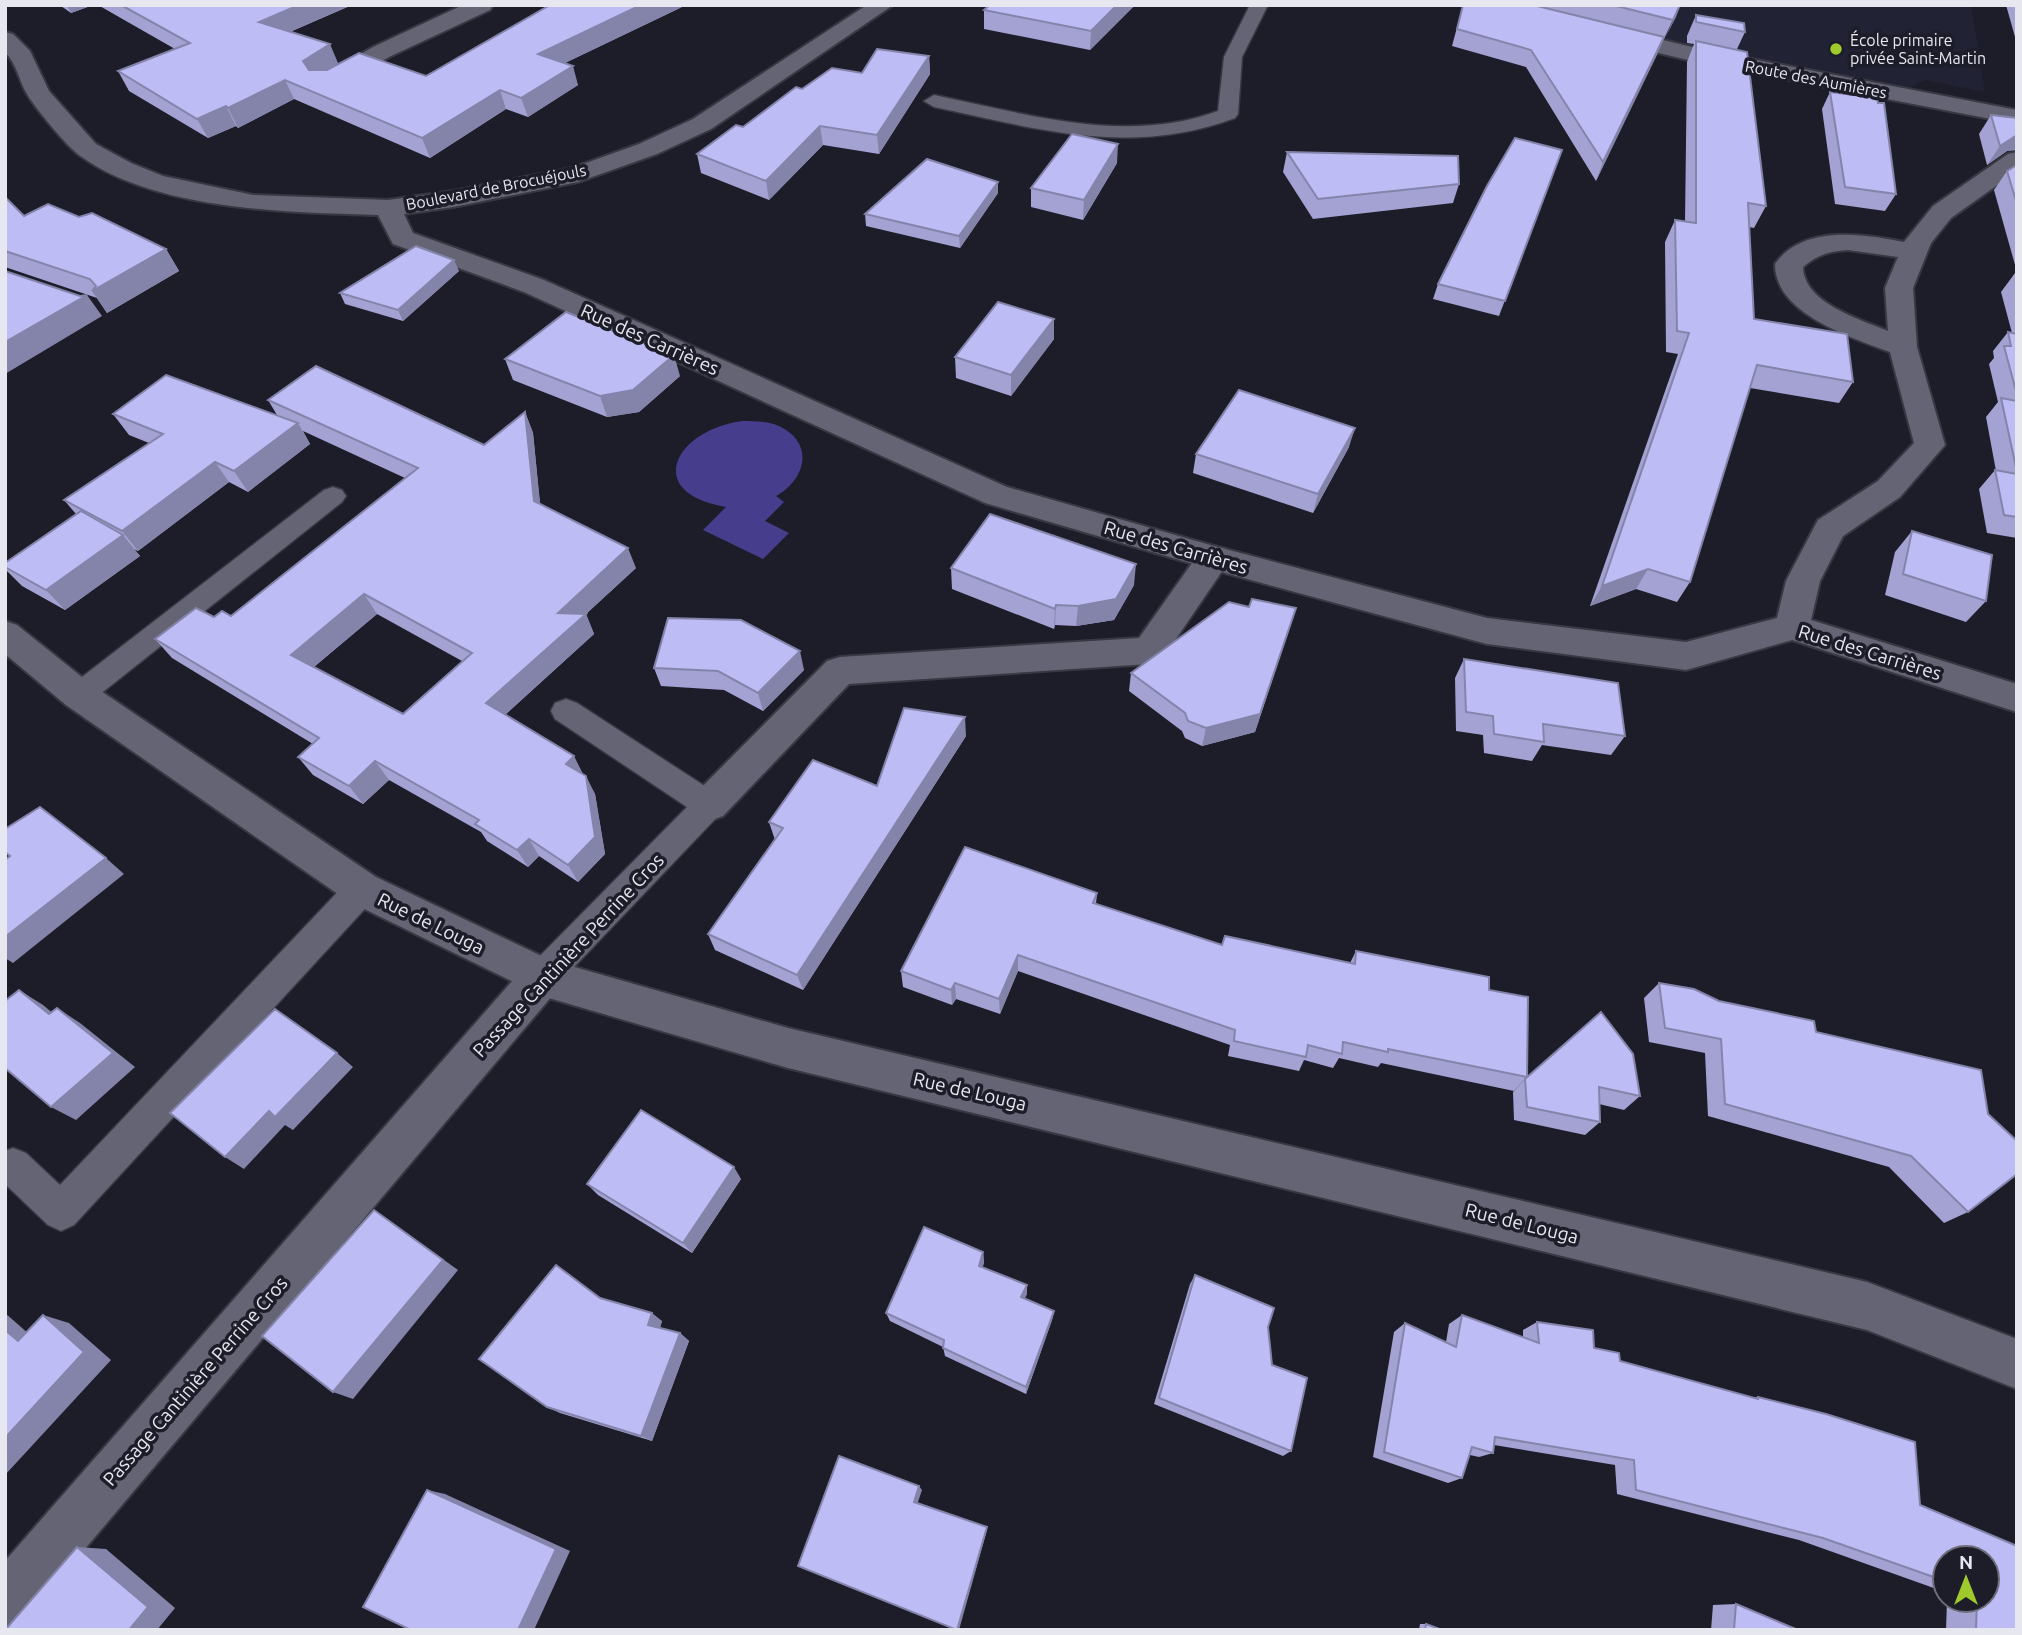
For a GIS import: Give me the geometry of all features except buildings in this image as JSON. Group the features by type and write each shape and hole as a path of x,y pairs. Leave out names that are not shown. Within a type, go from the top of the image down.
{"street":[{"path":"327,82 383,51 482,5"},
{"name":"Boulevard de Brocuéjouls","path":"5,40 22,56 38,93 87,149 122,169 155,182 253,203 388,208 453,199 578,174 648,149 702,124 882,5"},
{"name":"Route des Aumières","path":"1584,27 1705,57 2017,117"},
{"path":"1792,627 1803,581 1830,528 1889,489 1930,445 1903,347 1899,288 1918,241 1942,212 2017,159"},
{"name":"Rue des Carrières","path":"388,208 402,238 534,286 996,495 1214,558 1486,631 1685,656 1792,627 2017,698"},
{"path":"1903,347 1846,325 1803,298 1790,281 1789,264 1801,252 1825,243 1862,243 1914,252"},
{"name":"Passage Cantinière Perrine Cros","path":"709,805 840,671 1149,651 1214,558"},
{"name":"Rue de Louga","path":"5,634 79,695 362,889 542,977 789,1048 1867,1306 2017,1364"},
{"name":"Passage Cantinière Perrine Cros","path":"5,1602 542,977"}],"lane":[{"path":"934,101 1119,134 1151,134 1211,122 1228,114 1233,57 1259,5"},
{"path":"79,695 333,496"},
{"path":"566,710 709,805"},
{"name":"Passage Cantinière Perrine Cros","path":"542,977 709,805"},
{"path":"13,1166 61,1212 362,889"}],"shaded area":[{"name":"École primaire privée Saint-Martin","path":"1524,5 1971,5 1985,92 1925,80 1908,89 1710,53"},
{"path":"742,421 765,422 781,427 795,438 802,456 802,465 793,482 776,496 784,502 765,521 789,533 763,559 703,530 726,507 700,500 684,489 676,476 677,462 685,448 699,436"}],"place":[{"name":"École primaire privée Saint-Martin","path":"1836,49"}]}
